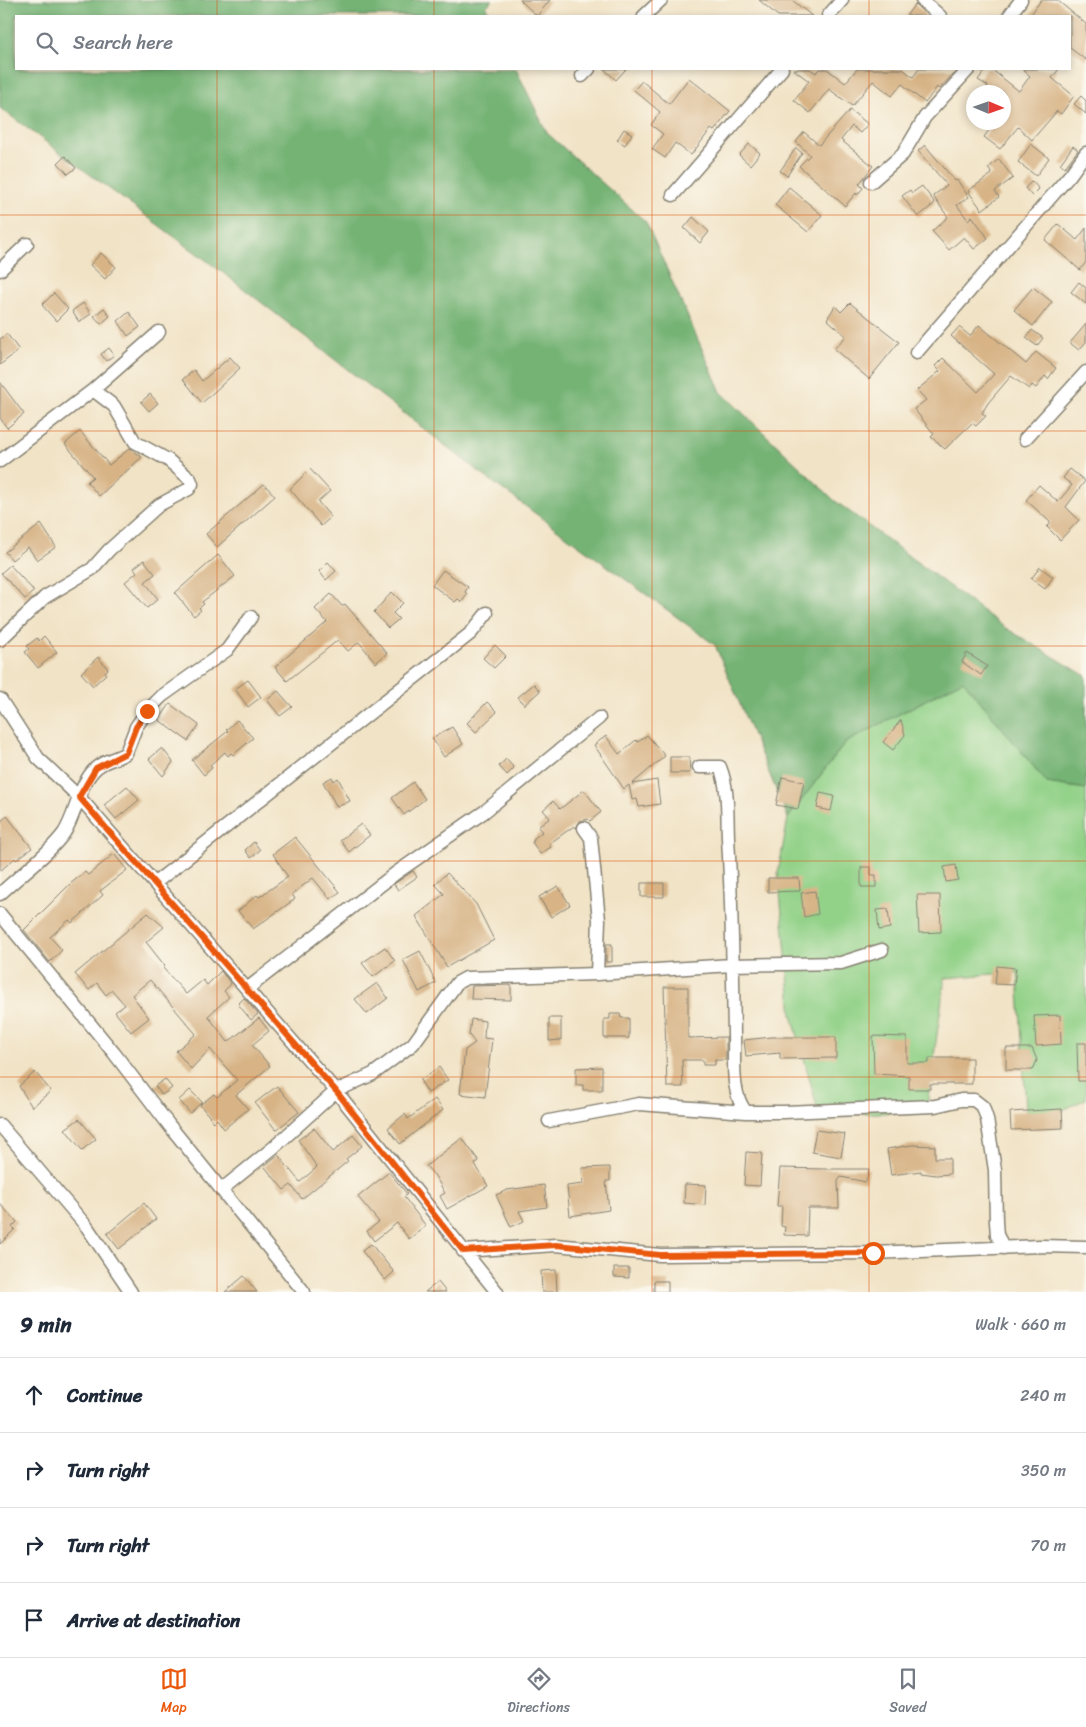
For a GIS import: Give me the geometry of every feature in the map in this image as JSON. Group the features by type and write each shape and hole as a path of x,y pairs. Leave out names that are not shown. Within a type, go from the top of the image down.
{"street":[{"path":"645,15 661,0"},
{"path":"829,15 842,0"},
{"path":"922,0 939,15"},
{"path":"1010,15 1021,0"},
{"path":"673,195 781,70"},
{"path":"871,182 903,154 925,117 968,70"},
{"path":"916,353 1070,175 1086,153"},
{"path":"0,270 27,244"},
{"path":"0,461 93,390 116,367 159,332"},
{"path":"1025,439 1086,372"},
{"path":"0,640 45,597 92,569 109,550 159,505 189,488 192,484 190,479 168,460 135,442 114,406 93,390"},
{"path":"155,883 471,633 487,613"},
{"path":"0,894 28,867 48,852 64,833 74,815 79,797 96,768 126,753 136,727 162,696 227,650 251,617"},
{"path":"0,700 38,758 79,797 336,1091 463,1251 493,1284 497,1292"},
{"path":"247,989 396,873 484,812 599,718"},
{"path":"699,767 720,767 726,788 732,905 731,965 735,1082 741,1105 746,1112"},
{"path":"584,828 591,838 599,920 598,974"},
{"path":"0,914 114,1053 304,1292"},
{"path":"221,1190 273,1148 336,1091 373,1074 413,1044 448,993 457,982 466,978 598,974 731,965 841,963 882,950"},
{"path":"549,1121 639,1104 746,1112 935,1106 961,1100 974,1100 983,1107 988,1119 995,1170 997,1235 1004,1248"},
{"path":"0,1126 87,1227 131,1292"},
{"path":"463,1251 556,1245 660,1255 873,1253 1086,1247"}],"green space":[{"path":"0,0 492,0 486,7 490,15 15,15 15,70 516,70 547,133 646,222 721,392 834,500 1004,627 1086,676 1086,789 1047,783 963,680 845,743 788,818 715,645 487,478 226,275 0,108"},
{"path":"963,680 1047,783 1086,789 1086,1099 1027,1127 1018,972 945,978 926,1112 819,1114 792,1015 778,873 788,818 845,743"}],"building":[{"path":"520,0 550,0 536,15"},
{"path":"759,0 792,0 811,15 777,15"},
{"path":"1041,0 1057,0 1086,24 1086,60 1071,49 1071,15 1031,15"},
{"path":"915,4 925,14 924,15 907,15"},
{"path":"605,70 625,70 616,80"},
{"path":"794,70 812,70 816,73 818,70 828,70 845,83 856,70 904,70 913,77 918,70 957,70 939,89 937,87 925,103 902,84 892,96 873,81 852,106 829,89 810,113 794,100 809,81"},
{"path":"985,70 992,70 1019,91 1030,76 1023,70 1058,70 1052,78 1074,96 1061,114 1057,111 1032,140 1018,127 1000,149 984,137 989,130 1011,130 1011,85 986,85 978,80"},
{"path":"689,78 730,111 714,131 711,129 691,155 675,143 665,158 652,149 663,134 651,125 660,112 634,90 642,81 669,104"},
{"path":"1081,96 1086,101 1086,114 1074,104"},
{"path":"850,110 868,124 860,133 852,126 841,140 873,166 859,184 863,188 845,206 799,166 810,155 796,142 804,132 819,145"},
{"path":"624,129 632,134 625,145 617,140"},
{"path":"749,144 760,153 750,165 739,155"},
{"path":"1031,144 1049,158 1036,176 1018,162"},
{"path":"925,145 955,181 957,180 969,197 957,205 968,220 972,216 988,238 974,249 964,237 949,250 932,231 948,217 933,196 947,185 918,151"},
{"path":"1073,146 1078,150 1065,167 1060,164"},
{"path":"796,148 802,153 787,176 780,171"},
{"path":"65,156 76,168 68,174 58,163"},
{"path":"999,159 1013,178 995,191 999,197 982,210 968,191 992,174 988,168"},
{"path":"1032,181 1039,189 1032,196 1025,188"},
{"path":"922,186 935,203 918,217 902,196 910,190 912,193"},
{"path":"789,187 822,215 808,232 775,205"},
{"path":"693,217 709,232 700,243 684,228"},
{"path":"1058,224 1077,240 1086,228 1086,262 1080,270 1045,240"},
{"path":"101,253 116,267 105,279 90,265"},
{"path":"1079,282 1086,288 1086,304 1071,292"},
{"path":"1033,287 1052,302 1033,326 1014,310"},
{"path":"54,293 68,309 56,321 42,305"},
{"path":"83,303 91,314 79,322 72,311"},
{"path":"850,303 899,342 869,379 834,349 846,336 827,319 835,306 841,312"},
{"path":"104,308 110,316 101,324 94,316"},
{"path":"129,312 140,327 128,336 118,321"},
{"path":"1086,324 1086,342 1079,350 1070,343"},
{"path":"979,325 1026,364 1036,352 1056,368 1048,379 1045,376 1036,388 1032,385 1029,389 1011,376 988,403 982,413 986,416 976,426 972,423 945,449 931,437 934,434 914,409 926,400 917,390 940,371 935,366 943,358 978,392 994,374 951,336 959,327 970,336"},
{"path":"1032,330 1043,338 1037,346 1026,338"},
{"path":"7,334 19,350 0,365 0,339"},
{"path":"109,348 114,355 106,361 101,354"},
{"path":"230,357 240,368 202,403 183,379 194,370 202,381"},
{"path":"0,382 24,414 7,428 0,418"},
{"path":"150,394 158,403 149,411 141,402"},
{"path":"80,431 109,465 130,448 142,457 99,496 87,482 93,477 65,444"},
{"path":"310,469 330,491 318,502 331,517 321,526 290,489"},
{"path":"1070,469 1085,481 1066,507 1079,520 1060,540 1047,527 1051,523 1026,500 1039,485 1058,502 1072,485 1063,478"},
{"path":"264,484 275,496 217,547 206,534"},
{"path":"41,524 56,547 37,560 28,547 12,560 5,552"},
{"path":"218,555 235,576 202,602 204,604 199,608 201,610 194,616 175,593"},
{"path":"144,560 155,574 145,582 158,599 147,608 125,582 137,572 134,568"},
{"path":"328,562 336,571 326,580 319,571"},
{"path":"10,565 34,591 25,599 1,573"},
{"path":"1040,567 1053,577 1045,589 1031,579"},
{"path":"443,570 468,587 465,592 467,594 462,602 458,599 455,602 432,585"},
{"path":"392,592 403,603 393,613 399,619 388,628 374,612"},
{"path":"331,594 342,606 345,604 387,653 376,663 359,642 348,651 338,640 287,681 275,667 327,622 315,609"},
{"path":"44,636 57,652 38,668 25,652 29,649 27,646 37,638 39,641"},
{"path":"495,645 506,656 494,668 483,658"},
{"path":"967,653 987,666 981,675 962,662"},
{"path":"98,657 108,669 105,672 106,674 93,686 81,673"},
{"path":"248,680 261,697 248,707 235,689"},
{"path":"534,684 540,691 524,705 518,697"},
{"path":"278,691 292,707 280,716 267,700"},
{"path":"487,702 497,712 476,732 467,723"},
{"path":"170,704 199,725 188,741 159,720"},
{"path":"237,720 253,738 233,755 231,753 228,756 225,752 210,765 212,768 204,775 192,760 228,731 226,730"},
{"path":"901,720 905,735 893,750 883,742"},
{"path":"452,727 463,744 444,757 432,738"},
{"path":"647,735 665,756 632,784 657,780 660,804 639,807 637,799 632,800 629,785 624,789 594,745 606,736 619,754 636,740 638,742"},
{"path":"162,748 173,762 163,776 149,759"},
{"path":"670,757 689,757 690,773 670,773"},
{"path":"506,759 514,768 507,775 499,766"},
{"path":"332,777 334,781 338,778 350,801 337,807 323,782"},
{"path":"782,777 804,782 798,809 776,805"},
{"path":"413,782 425,799 404,815 392,798"},
{"path":"127,786 139,800 116,819 104,805"},
{"path":"584,790 601,812 590,821 588,819 580,821 576,828 574,826 549,844 551,847 540,854 532,842 542,832 538,827 550,818 543,810 553,801 560,809"},
{"path":"820,793 834,796 831,811 817,808"},
{"path":"7,816 32,848 16,860 15,858 0,871 0,822"},
{"path":"361,824 370,835 349,852 340,840"},
{"path":"295,837 340,892 330,899 313,878 292,894 295,899 253,929 238,911 257,895 259,897 288,877 273,854"},
{"path":"254,842 260,850 251,858 245,850"},
{"path":"114,854 127,870 100,891 103,895 72,923 69,920 50,937 62,950 50,962 24,930 70,884 85,872 88,875"},
{"path":"956,865 958,880 946,882 944,867"},
{"path":"861,867 871,867 871,875 876,875 876,887 861,887"},
{"path":"413,871 417,877 398,890 394,884"},
{"path":"447,873 476,904 494,940 447,967 416,916 444,894 435,884"},
{"path":"768,878 799,878 800,891 768,892"},
{"path":"641,883 664,883 664,897 641,897"},
{"path":"558,886 570,905 551,917 539,897"},
{"path":"815,891 818,914 804,917 801,893"},
{"path":"917,895 940,895 941,932 919,933"},
{"path":"888,909 890,928 879,930 877,910"},
{"path":"148,913 164,927 146,942 165,966 163,968 186,994 203,980 207,985 221,971 231,984 224,991 229,997 208,1016 228,1042 259,1018 269,1031 252,1045 270,1066 236,1095 248,1109 224,1129 217,1119 214,1122 200,1105 214,1094 217,1097 237,1080 210,1049 191,1069 176,1051 196,1034 150,980 132,995 149,1018 131,1032 115,1012 125,1005 112,990 106,995 97,983 89,990 75,974"},
{"path":"606,944 612,944 612,962 606,962"},
{"path":"385,947 395,961 373,977 362,963"},
{"path":"420,951 436,983 419,992 403,960"},
{"path":"997,966 1016,968 1014,985 995,984"},
{"path":"377,983 388,998 367,1014 355,999"},
{"path":"511,985 511,1000 471,999 472,986"},
{"path":"664,987 688,987 688,1038 726,1037 726,1060 715,1060 715,1065 703,1065 703,1060 682,1060 683,1087 667,1087"},
{"path":"244,998 258,1014 251,1020 238,1004"},
{"path":"610,1014 620,1014 621,1018 629,1018 629,1038 604,1038 604,1019 610,1019"},
{"path":"1060,1015 1061,1044 1036,1046 1034,1016"},
{"path":"549,1018 561,1018 561,1040 549,1041"},
{"path":"471,1019 485,1021 484,1038 492,1039 485,1097 460,1094 465,1050 475,1043 469,1035"},
{"path":"873,1036 907,1037 907,1063 929,1063 929,1058 972,1058 972,1084 930,1084 930,1089 909,1089 909,1076 874,1074"},
{"path":"772,1037 836,1037 836,1058 780,1059 780,1053 746,1056 744,1040"},
{"path":"1077,1043 1086,1043 1086,1081 1078,1081"},
{"path":"1006,1048 1032,1048 1037,1060 1033,1070 1006,1070"},
{"path":"439,1067 448,1080 428,1093 420,1080"},
{"path":"602,1067 602,1090 583,1090 583,1085 576,1085 576,1068"},
{"path":"35,1072 51,1091 32,1107 19,1086"},
{"path":"165,1079 172,1088 162,1095 155,1086"},
{"path":"277,1086 299,1112 276,1130 255,1103"},
{"path":"190,1090 202,1102 190,1113 179,1100"},
{"path":"435,1099 443,1110 400,1144 388,1128 405,1114 408,1119"},
{"path":"1062,1109 1063,1128 1011,1130 1010,1112"},
{"path":"79,1119 96,1139 82,1150 65,1129"},
{"path":"314,1128 333,1152 353,1135 362,1146 346,1159 348,1161 302,1199 291,1185 284,1190 264,1166 278,1155 300,1182 317,1167 298,1140"},
{"path":"816,1130 845,1134 841,1157 812,1152"},
{"path":"462,1138 479,1161 475,1164 488,1186 447,1209 440,1196 445,1193 435,1176 426,1166"},
{"path":"912,1145 935,1146 935,1158 950,1158 950,1174 936,1175 921,1173 921,1171 891,1175 887,1149"},
{"path":"746,1152 762,1153 760,1186 744,1185"},
{"path":"610,1167 610,1181 606,1181 609,1210 570,1216 567,1186 583,1184 582,1168"},
{"path":"780,1168 869,1169 866,1182 841,1177 838,1181 839,1208 808,1208 807,1236 784,1235 785,1227 781,1226 782,1206 777,1206"},
{"path":"389,1172 407,1194 404,1197 426,1226 409,1239 397,1223 374,1241 367,1231 379,1222 358,1197"},
{"path":"685,1184 706,1185 705,1205 684,1203"},
{"path":"544,1185 547,1207 519,1211 524,1221 511,1227 496,1195 507,1190"},
{"path":"144,1203 156,1219 119,1249 107,1234"},
{"path":"0,1204 17,1222 12,1227 15,1229 0,1244"},
{"path":"371,1244 394,1272 385,1280 362,1251"},
{"path":"614,1268 629,1268 629,1278 614,1277"},
{"path":"556,1270 557,1292 542,1292 541,1271"},
{"path":"244,1276 257,1292 225,1292"},
{"path":"654,1281 668,1281 668,1292 654,1292"},
{"path":"438,1282 446,1292 425,1292"}],"route":[{"path":"147,711 136,727 126,753 106,761 96,768 86,781 79,797 336,1091 463,1251 556,1245 660,1255 873,1253"}]}
